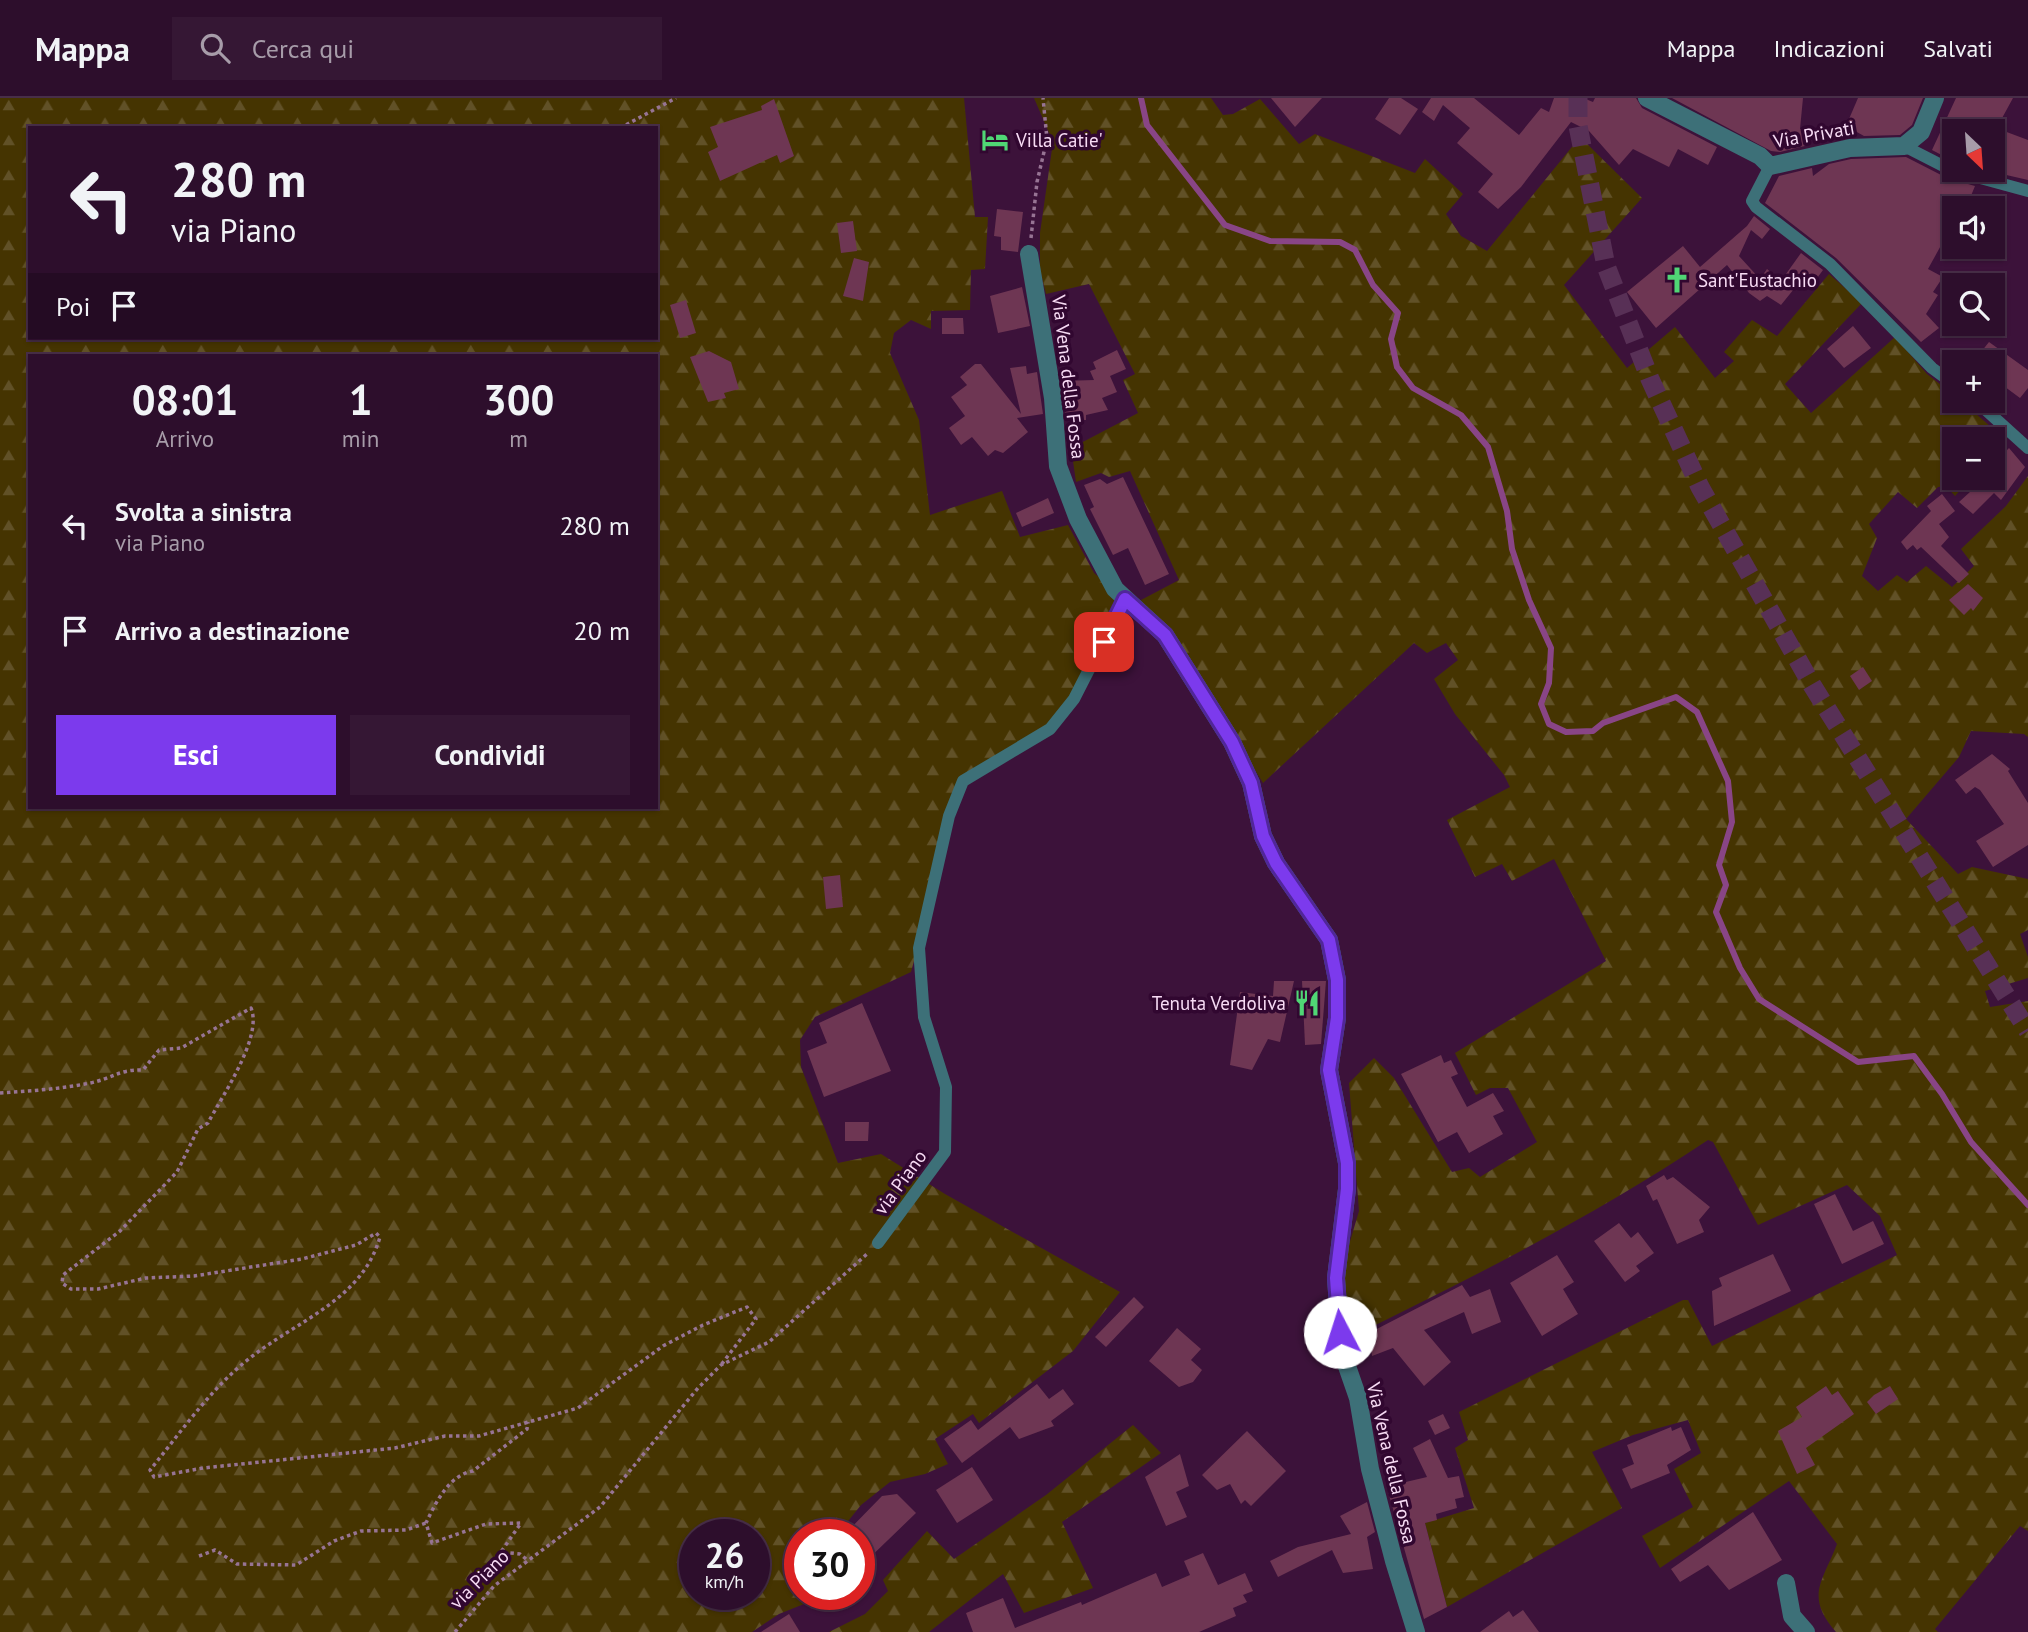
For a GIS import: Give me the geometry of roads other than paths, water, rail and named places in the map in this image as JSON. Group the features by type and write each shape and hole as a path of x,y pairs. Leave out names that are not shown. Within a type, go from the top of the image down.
{"street":[{"name":"Via Privati","path":"1647,98 1760,156 1770,166 1850,148 1904,146"},
{"path":"1904,146 1922,132 1935,98"},
{"name":"Via Vena della Fossa","path":"1029,254 1053,398 1058,466 1092,549 1115,589 1165,635 1232,742 1251,783 1263,836 1276,863 1329,940 1337,980 1337,1018 1329,1070 1347,1163 1347,1189 1336,1278 1341,1349 1358,1398 1370,1469 1416,1632"},
{"path":"1786,1583 1791,1616 1806,1632"}],"lane":[{"path":"1904,146 1951,170 2028,191"},
{"path":"1770,166 1752,201 1756,208 1829,264 1942,375"},
{"path":"1989,413 2028,448"},
{"name":"via Piano","path":"878,1243 945,1152 947,1087 924,1017 919,948 949,816 962,781 1051,729 1074,699 1125,599"}],"waterway":[{"path":"1141,98 1147,125 1225,225 1270,241 1340,242 1355,250 1373,285 1398,313 1391,339 1397,367 1413,388 1461,415 1488,447 1507,511 1512,549 1529,600 1551,648 1549,683 1541,704 1549,724 1566,732 1593,731 1603,723 1676,697 1697,712 1728,781 1732,822 1719,865 1726,885 1716,912 1740,968 1759,999 1858,1062 1914,1056 1942,1094 1971,1142 2028,1205"}],"tunnel":[{"path":"1578,98 1578,126 1606,266 1650,379 1700,487 1812,685 2028,1031"}],"place":[{"name":"Villa Catie'","path":"995,140"},
{"name":"Sant'Eustachio","path":"1677,280"},
{"name":"Tenuta Verdoliva","path":"1307,1003"}]}
